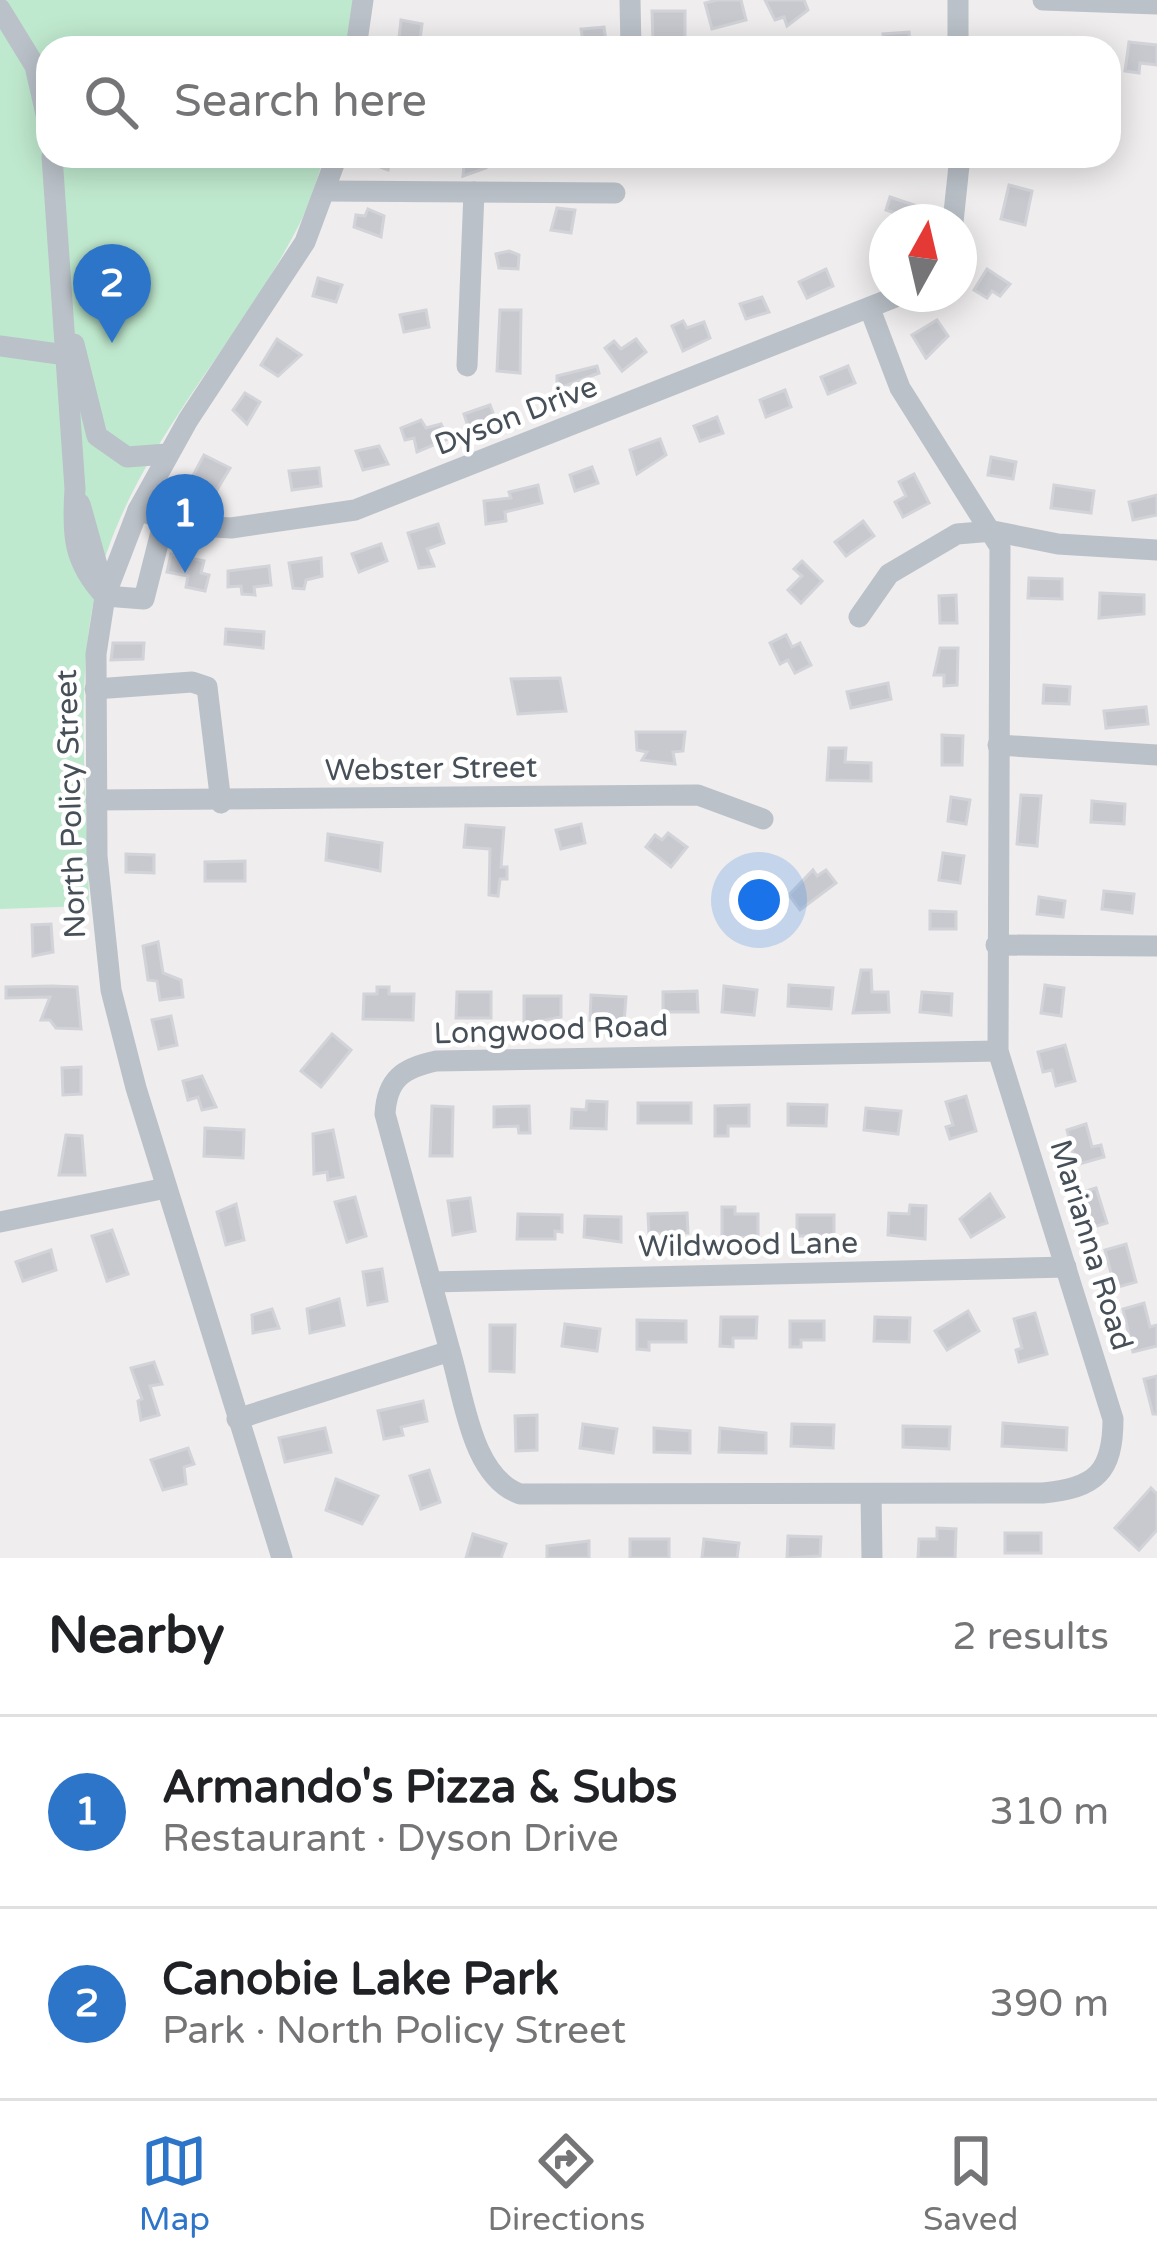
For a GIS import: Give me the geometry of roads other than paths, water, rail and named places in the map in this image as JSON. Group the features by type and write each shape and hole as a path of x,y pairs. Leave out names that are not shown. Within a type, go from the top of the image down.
{"street":[{"path":"358,36 363,0"},
{"path":"629,0 630,36"},
{"path":"958,0 958,36"},
{"path":"1043,0 1157,2"},
{"path":"0,9 36,70"},
{"path":"53,168 75,489 105,596 144,599 164,520"},
{"name":"North Policy Street","path":"282,1558 166,1188 111,990 96,800 95,689 105,596 138,510 167,454 287,271 333,168"},
{"path":"955,204 959,168"},
{"path":"326,191 615,193"},
{"path":"466,366 474,192"},
{"name":"Dyson Drive","path":"138,510 164,520 231,528 355,510 869,310"},
{"name":"Marianna Road","path":"450,1351 483,1460 504,1488 537,1496 1060,1492 1092,1480 1113,1453 1113,1419 998,1052 1001,563 993,531 900,388 871,312"},
{"path":"64,329 78,349 97,436 127,457 167,454"},
{"path":"0,346 66,356"},
{"path":"859,616 889,574 924,549 957,534 993,531 1058,544 1157,550"},
{"path":"95,689 192,682 207,686 220,803"},
{"path":"998,745 1157,755"},
{"name":"Webster Street","path":"96,800 220,803 698,795 763,819"},
{"path":"996,945 1157,946"},
{"name":"Longwood Road","path":"450,1351 385,1114 392,1082 404,1070 436,1061 998,1052"},
{"path":"0,1222 166,1188"},
{"name":"Wildwood Lane","path":"431,1282 1066,1267"},
{"path":"237,1419 450,1351"},
{"path":"871,1494 872,1558"}],"place":[{"name":"Canobie Lake Park","path":"112,343"},
{"name":"Armando's Pizza & Subs","path":"185,573"}]}
